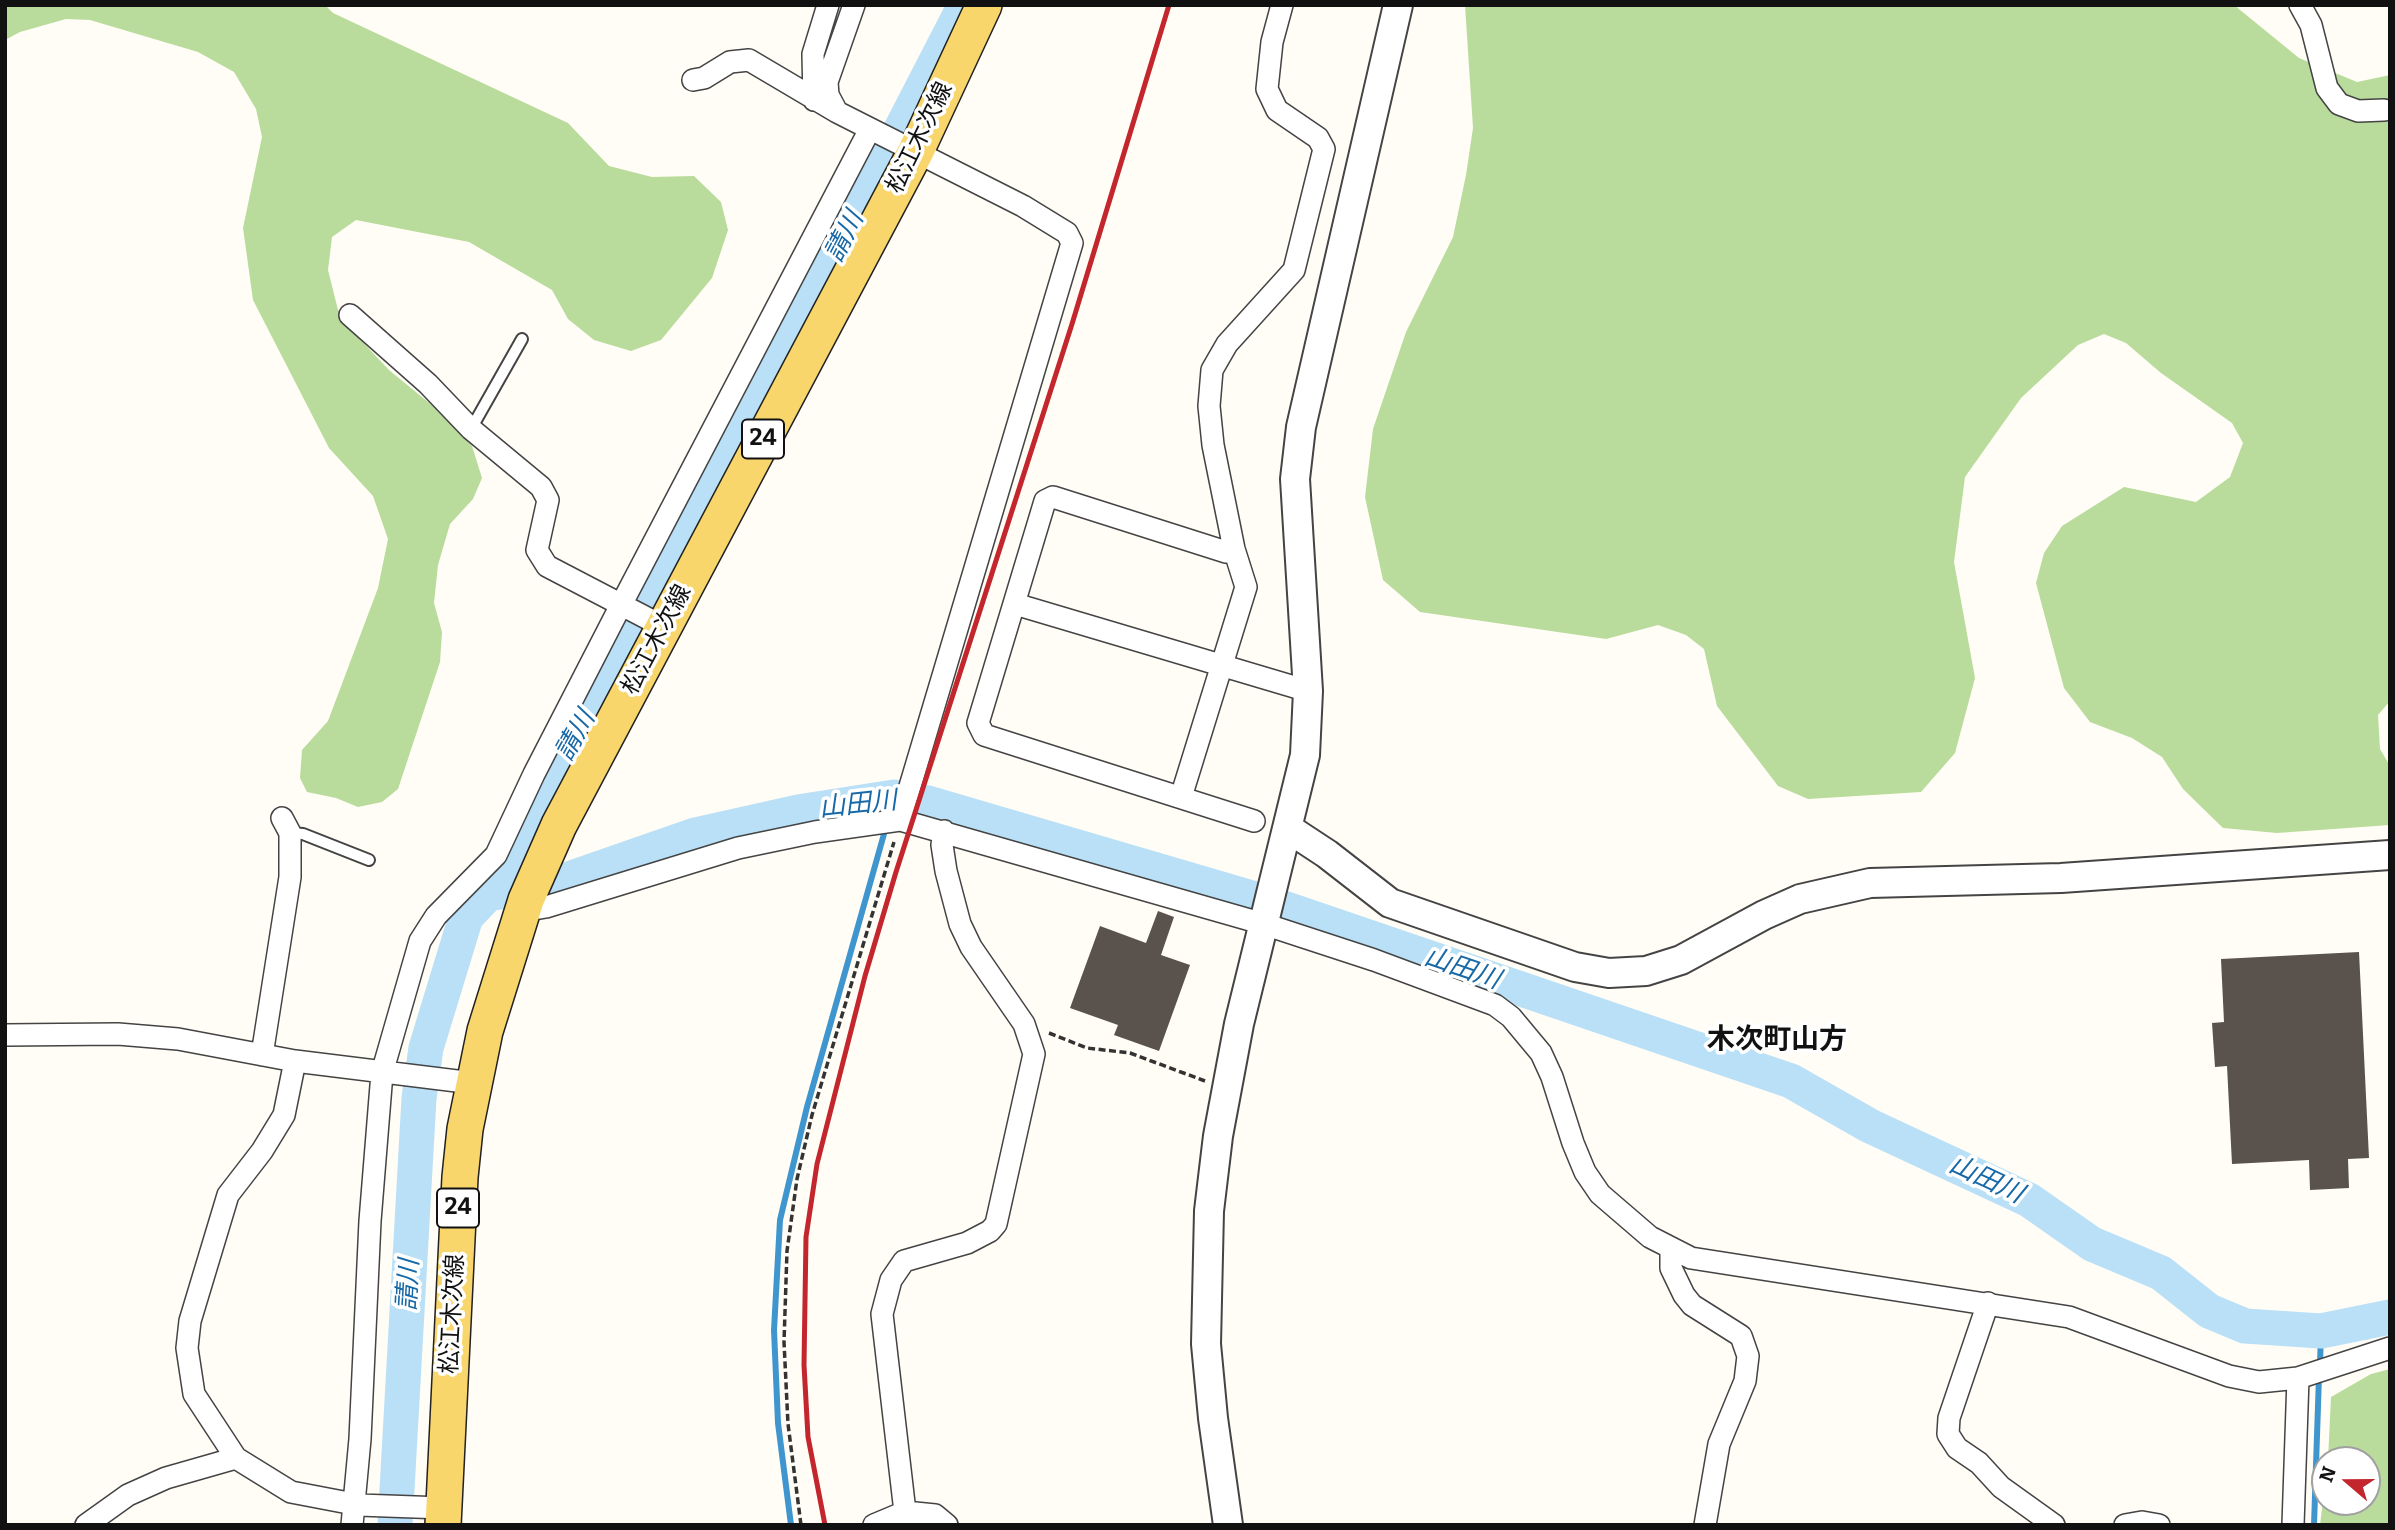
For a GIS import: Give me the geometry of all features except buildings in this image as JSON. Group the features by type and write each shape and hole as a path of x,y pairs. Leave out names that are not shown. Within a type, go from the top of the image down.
{"main road":[{"name":"松江木次線","path":"435,1513 460,1177 473,1083 500,978 528,894 658,624 915,151 984,5"}],"street":[{"path":"814,100 813,54 828,5"},
{"path":"836,112 828,95 827,82 854,5"},
{"path":"1181,797 1247,587 1234,549 1213,445 1209,406 1212,370 1227,344 1294,270 1324,149 1318,138 1277,110 1267,89 1272,42 1282,5"},
{"path":"1228,1525 1206,1344 1209,1211 1218,1136 1239,1024 1289,830 1305,755 1308,691 1295,480 1301,427 1398,5"},
{"path":"2300,5 2311,24 2328,88 2339,104 2358,111 2384,110"},
{"path":"693,80 704,78 730,62 749,60 814,100 1061,228 1070,236 1072,243 905,805"},
{"path":"355,1512 370,1221 387,1074 420,941 428,926 496,855 534,774 870,129"},
{"path":"350,315 428,384 471,429 526,471 547,495 547,507 537,540 537,550 547,566 658,624"},
{"path":"1234,549 1226,552 1053,497 1045,502 978,723 984,735 1254,821"},
{"path":"1015,604 1308,691"},
{"path":"528,894 546,907 738,848 905,805 944,831 1268,910 1476,996 1511,1017 1541,1053 1585,1172 1600,1194 1620,1215 1671,1251 1709,1262 2069,1317 2229,1376 2259,1382 2298,1378 2390,1348"},
{"path":"262,1055 288,895 286,825"},
{"path":"1289,830 1327,854 1390,903 1575,967 1609,973 1646,971 1681,961 1764,915 1800,899 1870,883 2061,878 2390,855"},
{"path":"905,1518 882,1314 886,1296 897,1268 904,1261 967,1243 990,1231 996,1224 1033,1063 1033,1043 1024,1024 971,947 960,924 946,872 942,845 944,831"},
{"path":"5,1035 118,1034 178,1039 295,1061 473,1083"},
{"path":"295,1061 284,1115 262,1151 228,1195 190,1321 187,1348 194,1394 236,1458 291,1492 355,1512 435,1513"},
{"path":"1671,1251 1671,1268 1684,1295 1692,1305 1741,1336 1748,1356 1745,1381 1719,1444 1705,1525"},
{"path":"1988,1303 1949,1418 1948,1433 1957,1448 1979,1463 2001,1487 2054,1525"},
{"path":"2293,1525 2298,1378"},
{"path":"86,1525 128,1495 166,1478 236,1458"},
{"path":"874,1525 935,1515 947,1525"},
{"path":"2125,1525 2141,1522 2158,1525"}],"lane":[{"path":"471,429 522,339"},
{"path":"286,825 369,860"}],"path":[{"path":"801,1525 788,1424 784,1342 788,1251 797,1179 812,1115 905,805"},
{"path":"1024,1024 1087,1048 1130,1053 1214,1084"}],"green space":[{"path":"5,5 325,5 333,13 568,123 609,166 652,177 694,176 721,202 728,230 712,278 661,340 631,351 594,340 568,319 552,290 469,242 356,220 332,237 328,270 340,318 389,370 444,415 472,446 482,478 473,499 450,524 438,565 434,603 442,632 440,662 398,789 382,802 358,807 336,798 307,792 300,778 302,750 328,721 378,588 388,539 373,496 329,448 253,300 243,228 262,137 256,109 234,72 198,52 90,20 66,19 20,32 5,40"},
{"path":"1465,5 2234,5 2299,58 2357,82 2390,75 2390,701 2378,715 2380,749 2390,766 2390,825 2277,833 2223,828 2183,789 2162,757 2132,738 2090,722 2064,688 2036,583 2044,553 2062,526 2124,487 2196,502 2230,477 2243,443 2232,423 2161,373 2126,343 2104,334 2078,345 2021,398 1965,477 1954,562 1975,678 1955,753 1921,792 1808,799 1778,786 1717,706 1704,649 1686,635 1658,625 1606,639 1420,612 1383,580 1365,497 1373,429 1406,332 1453,237 1473,128"},
{"path":"2390,1369 2390,1525 2320,1525 2321,1516 2381,1516 2381,1446 2329,1446 2331,1397 2371,1374"}],"waterway":[{"name":"請川","path":"395,1525 419,1098 426,1048 466,917 488,894 752,418 965,5"},
{"path":"891,806 894,797"},
{"name":"山田川","path":"488,894 560,882 695,835 798,812 894,797 928,803 1269,903 1791,1081 1870,1126 2029,1200 2092,1244 2161,1273 2209,1311 2245,1326 2321,1331 2390,1317"},
{"path":"791,1525 778,1423 774,1330 780,1220 807,1107 884,834"},
{"path":"2320,1365 2321,1331"},
{"path":"2314,1525 2319,1376"}],"railway":[{"path":"825,1525 808,1437 804,1365 806,1237 817,1164 865,976 896,872 1072,324 1169,5"}],"district":[{"name":"木次町山方","path":"1777,1040"}]}
